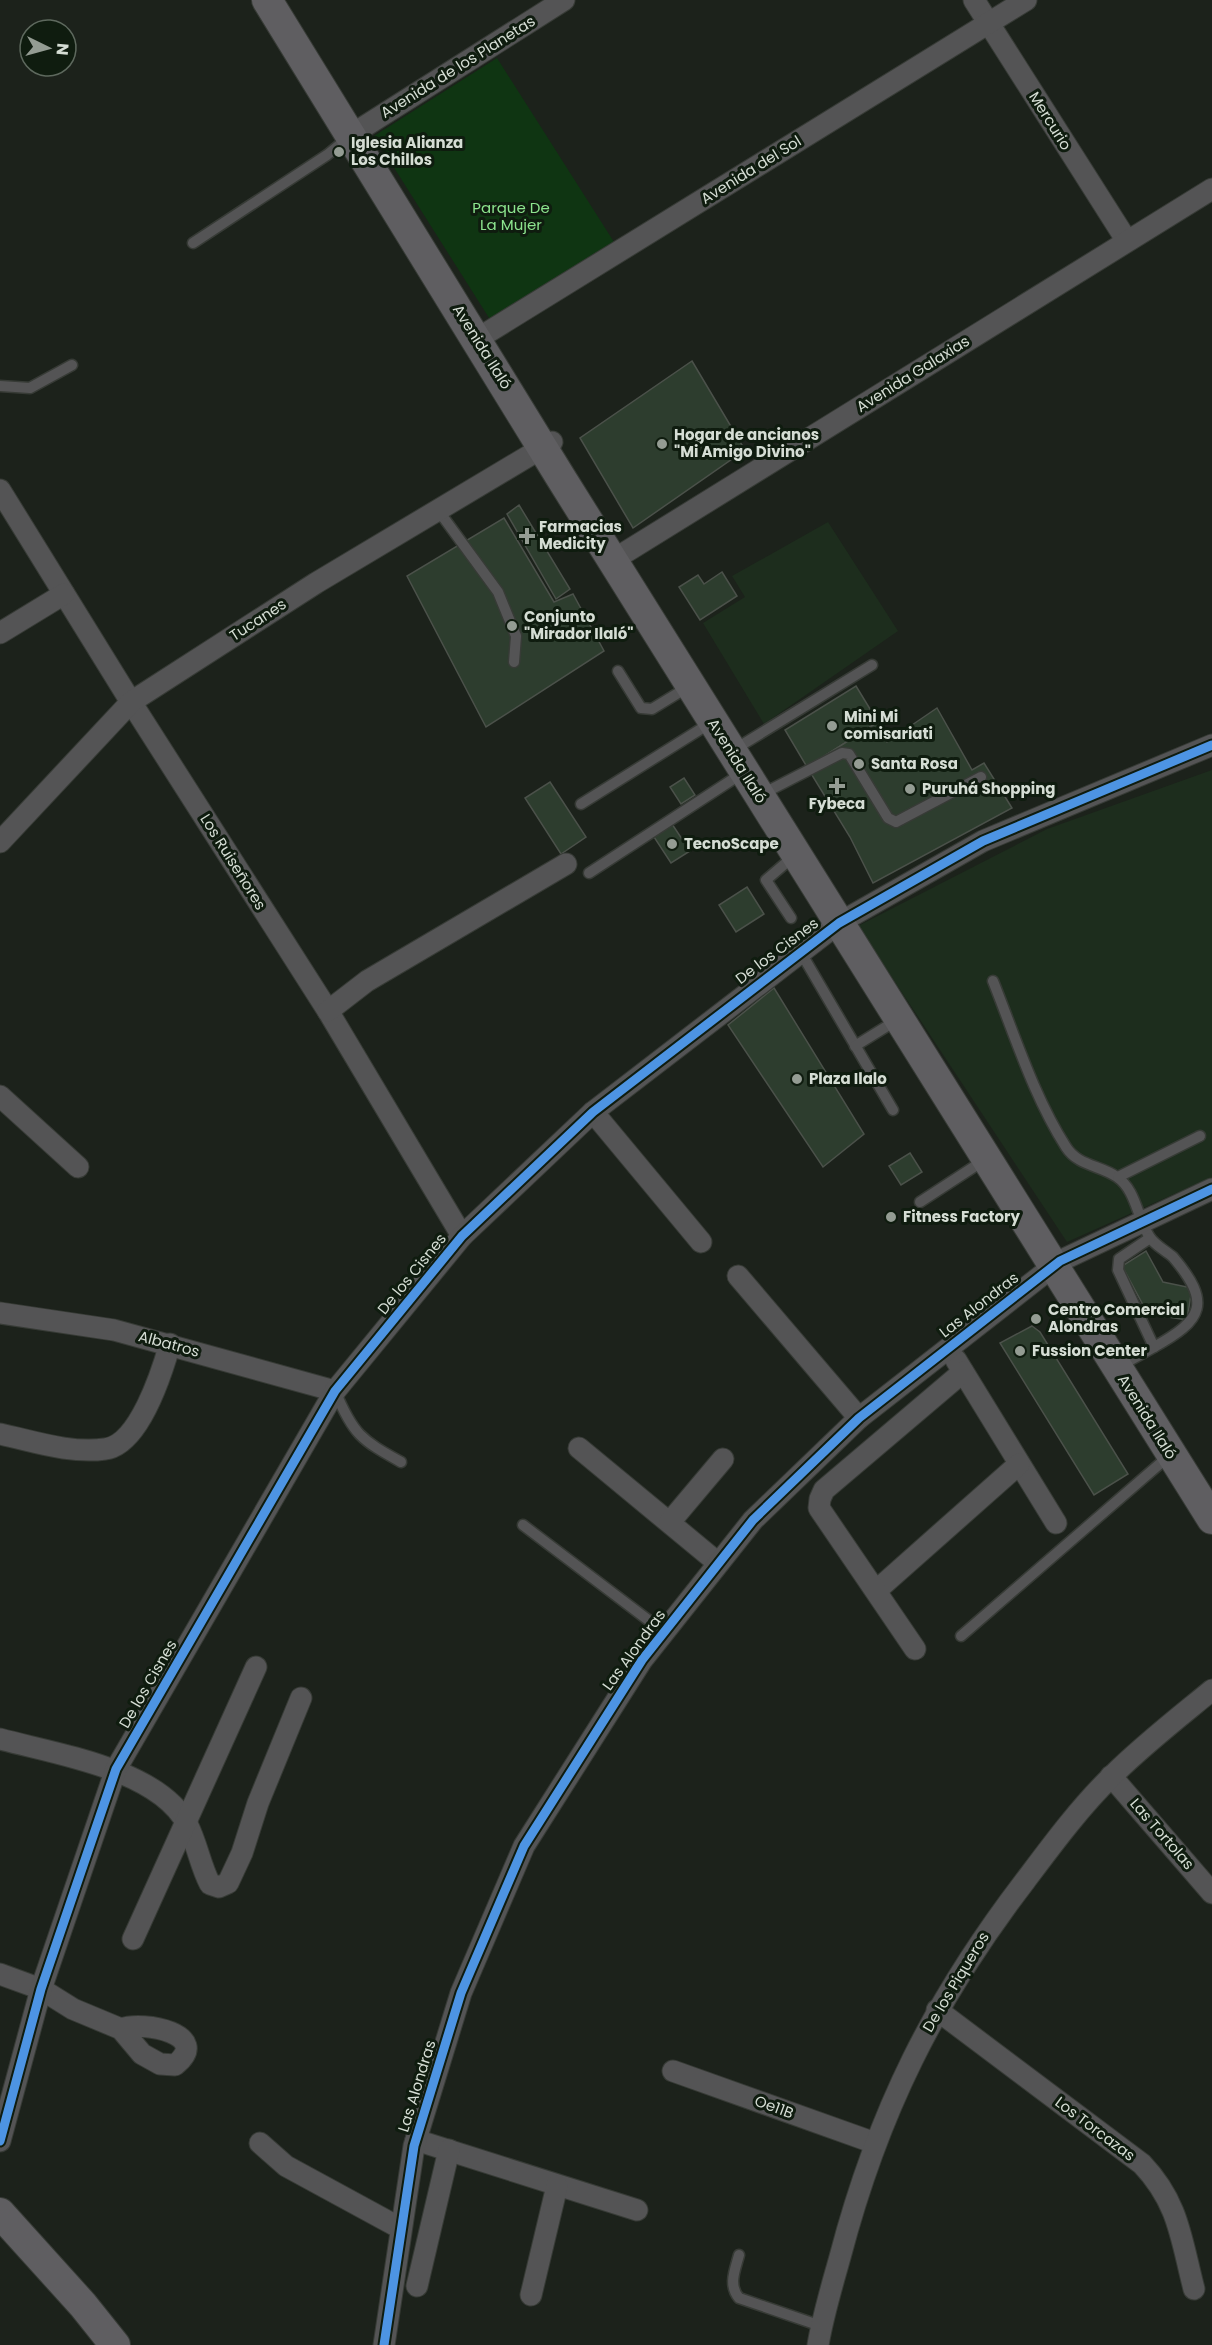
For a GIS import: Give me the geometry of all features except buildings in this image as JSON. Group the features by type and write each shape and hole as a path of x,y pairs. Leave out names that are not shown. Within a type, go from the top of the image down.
{"main road":[{"name":"Avenida Ilaló","path":"267,0 356,132"},
{"name":"Avenida Ilaló","path":"283,0 356,132 742,759 796,854 843,921 1212,1519"},
{"name":"Avenida Ilaló","path":"617,558 712,722 768,791 900,1019 987,1159 1125,1363 1212,1500"},
{"path":"3,2224 83,2305 115,2345"}],"street":[{"name":"Avenida de los Planetas","path":"356,132 564,0"},
{"name":"Mercurio","path":"974,0 1127,241"},
{"name":"Avenida del Sol","path":"481,337 1026,0"},
{"name":"Avenida Galaxias","path":"617,558 1212,189"},
{"name":"Tucanes","path":"0,842 131,702 316,583 548,445"},
{"name":"Los Ruiseñores","path":"0,489 131,702 328,1011 462,1236"},
{"path":"0,633 64,594"},
{"name":"De los Cisnes","path":"0,2141 4,2107 41,1989 116,1769 335,1391 462,1236 593,1112 800,951 843,921 983,842 1212,745"},
{"path":"328,1011 367,981 566,864"},
{"path":"0,1096 78,1167"},
{"path":"593,1112 701,1242"},
{"name":"Las Alondras","path":"384,2345 400,2228 416,2140 461,1993 524,1846 642,1660 753,1520 859,1418 1056,1264 1146,1230 1212,1189"},
{"path":"738,1276 859,1418"},
{"name":"Albatros","path":"0,1313 114,1330 335,1391"},
{"path":"0,1434 60,1447 107,1450 128,1436 143,1413 159,1385 170,1344"},
{"path":"948,1347 1056,1523"},
{"path":"915,1648 819,1508 819,1499 824,1490 963,1372"},
{"path":"579,1448 718,1563"},
{"path":"669,1522 723,1459"},
{"path":"877,1590 1019,1464"},
{"path":"133,1939 187,1824 256,1667"},
{"name":"De los Piqueros","path":"820,2335 847,2230 875,2143 902,2077 937,2010 986,1932 1045,1854 1111,1776 1212,1690"},
{"path":"0,1739 116,1769 146,1785 175,1807 187,1824 210,1884 219,1887 228,1883 242,1853 258,1803 301,1698"},
{"name":"Las Tortolas","path":"1111,1776 1212,1893"},
{"path":"0,1974 41,1989 73,2009 121,2029"},
{"name":"Los Torcazas","path":"937,2010 1142,2164 1160,2183 1173,2207 1194,2289"},
{"name":"Oe11B","path":"673,2071 875,2143"},
{"path":"416,2140 637,2210"},
{"path":"260,2142 286,2166 400,2228"},
{"path":"417,2286 449,2150"},
{"path":"531,2295 557,2186"}],"lane":[{"path":"193,243 327,155 356,132"},
{"path":"0,386 30,388 72,365"},
{"path":"438,510 498,592 516,636 514,662"},
{"path":"589,873 872,665"},
{"path":"618,671 641,708 646,710 652,710 691,685"},
{"path":"581,804 712,722"},
{"path":"768,791 842,753 849,754 888,818 896,822 981,777"},
{"path":"791,918 766,878 796,854"},
{"path":"800,951 893,1110"},
{"path":"993,981 1034,1084 1068,1150 1078,1160 1118,1177 1126,1186 1146,1230 1189,1274 1201,1300 1197,1318 1185,1330 1125,1363"},
{"path":"855,1046 900,1019"},
{"path":"1118,1177 1200,1136"},
{"path":"920,1202 987,1159"},
{"path":"1146,1230 1119,1259 1118,1270 1154,1347"},
{"path":"335,1391 347,1420 356,1434 372,1447 401,1462"},
{"path":"961,1635 1171,1454"},
{"path":"523,1525 664,1632"},
{"path":"739,2255 732,2281 733,2292 739,2298 820,2335"}],"shaded area":[{"path":"828,522 898,631 764,724 703,623 745,597 732,576"},
{"path":"1212,770 1212,1177 1067,1242 858,926 1047,829"}],"green space":[{"name":"Parque De La Mujer","path":"497,58 614,242 491,321 374,136"}],"cycle path":[{"path":"0,2141 41,1989 116,1769 335,1391 462,1236 593,1112 839,923 983,841 1212,745"},
{"path":"384,2345 414,2146 461,1993 524,1846 642,1660 753,1520 859,1418 1060,1261 1212,1189"}],"place":[{"name":"Iglesia Alianza Los Chillos","path":"339,152"},
{"name":"Hogar de ancianos \"Mi Amigo Divino\"","path":"662,444"},
{"name":"Farmacias Medicity","path":"527,536"},
{"name":"Conjunto \"Mirador Ilaló\"","path":"512,626"},
{"name":"Mini Mi comisariati","path":"832,726"},
{"name":"Santa Rosa","path":"859,764"},
{"name":"Fybeca","path":"837,786"},
{"name":"Puruhá Shopping","path":"910,789"},
{"name":"TecnoScape","path":"672,844"},
{"name":"Plaza Ilalo","path":"797,1079"},
{"name":"Fitness Factory","path":"891,1217"},
{"name":"Centro Comercial Alondras","path":"1036,1319"},
{"name":"Fussion Center","path":"1020,1351"}]}
